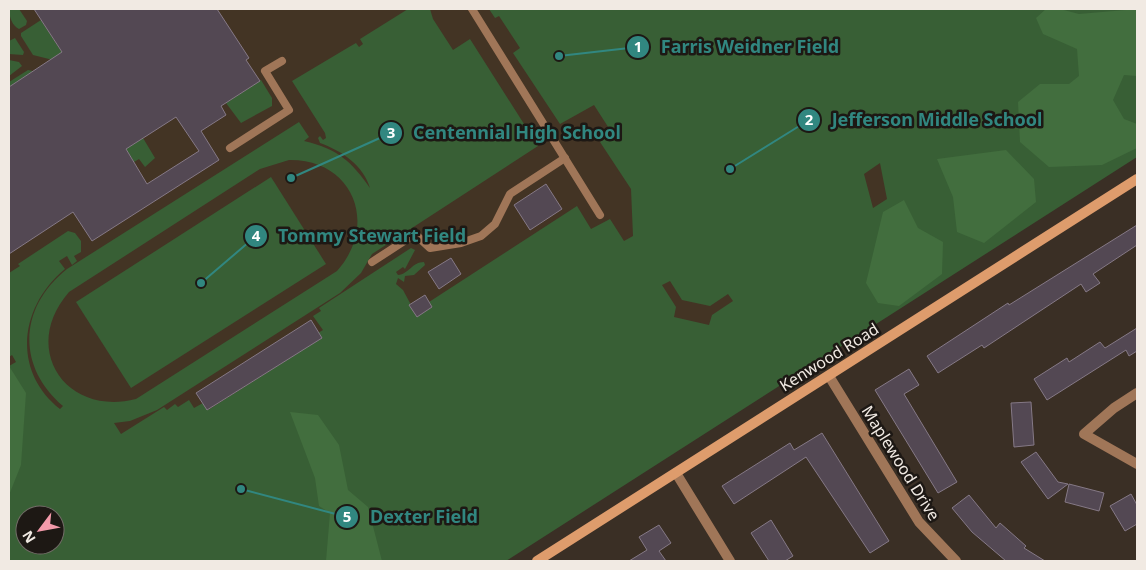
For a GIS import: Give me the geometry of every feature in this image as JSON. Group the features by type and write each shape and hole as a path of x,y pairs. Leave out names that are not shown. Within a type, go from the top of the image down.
{"street":[{"name":"Kenwood Road","path":"538,561 1137,179"},
{"name":"Maplewood Drive","path":"829,376 919,522 956,561"},
{"path":"1137,393 1114,408 1084,434 1137,464"},
{"path":"676,473 730,561"}],"lane":[{"path":"472,9 600,215"},
{"path":"230,148 289,110 265,71 282,61"},
{"path":"372,262 415,234 430,248 462,243 481,236 495,224 510,194 565,158"}],"shaded area":[{"path":"9,9 967,9 889,198 760,282 764,290 667,355 101,511 9,366"}],"green space":[{"path":"9,9 19,9 27,21 26,25 19,29 14,26"},
{"path":"408,9 430,9 433,19 453,50 470,39 538,146 372,254 361,273 340,293 157,410 130,421 114,423 121,434 164,407 167,410 175,404 178,407 189,400 194,408 203,403 208,410 321,338 318,333 323,330 313,316 321,311 319,308 411,248 415,250 405,269 403,267 396,272 398,275 405,273 420,263 424,262 425,265 414,275 405,276 404,282 398,278 396,284 403,290 417,316 432,307 429,302 577,206 591,229 610,219 624,241 633,236 631,189 600,142 612,133 594,105 560,124 513,53 520,48 499,16 495,18 489,9 1137,9 1137,157 506,561 9,561 9,366 16,362 12,355 9,357 9,273 20,266 18,264 68,231 75,233 81,241 81,252 74,256 77,261 72,265 67,256 59,261 65,269 50,284 38,301 31,319 27,338 28,357 34,376 44,393 60,409 63,406 48,390 37,373 31,355 29,337 32,318 40,301 51,284 67,269 299,122 309,137 304,141 326,148 343,157 370,188 362,172 351,160 336,150 320,143 318,138 320,136 323,140 326,138 325,133 292,81 356,43 359,47 363,44 360,39","holes":["289,160 311,163 329,170 343,182 353,197 357,215 356,234 350,253 337,271 136,399 111,402 89,398 71,388 58,373 50,355 49,335 55,313 69,292 260,169","880,163 887,199 873,208 864,174","670,281 682,300 710,306 728,294 733,301 712,315 709,325 674,317 676,307 662,285"]},
{"path":"1046,9 1060,9 1079,14 1137,9 1137,76 1124,75 1113,100 1124,119 1137,124 1137,148 1102,165 1049,167 1020,142 1018,102 1040,84 1069,84 1079,76 1077,49 1043,34 1036,18"},
{"path":"41,20 63,54 53,60 33,55 21,36 21,33"},
{"path":"15,38 24,52 23,55 9,54 9,41"},
{"path":"9,60 19,62 22,66 9,76"},
{"path":"28,70 33,71 9,87 9,82"},
{"path":"261,80 272,98 272,106 241,123 226,103"},
{"path":"143,138 155,158 145,167 139,159 134,162 126,149"},
{"path":"1006,150 1034,179 1036,202 984,243 957,232 953,197 937,159"},
{"path":"271,177 326,264 131,388 76,302"},
{"path":"904,200 918,228 943,242 942,274 899,306 878,303 866,283 883,212"},
{"path":"9,366 26,393 21,465 9,495"},
{"path":"290,412 318,415 339,445 348,490 368,507 382,561 326,561 330,513 319,506 315,478"}],"building":[{"path":"34,9 217,9 249,58 246,60 260,81 221,106 226,115 201,131 219,160 92,241 73,212 9,254 9,87 62,52","holes":["176,117 199,151 147,184 126,149"]},
{"path":"546,184 562,209 530,230 514,205"},
{"path":"1137,225 1137,245 1093,274 1100,283 1086,292 1081,284 984,348 982,345 938,373 927,356 1008,303 1009,305"},
{"path":"451,258 461,274 439,289 428,272"},
{"path":"425,295 432,307 417,317 409,305"},
{"path":"311,320 322,338 207,410 196,393"},
{"path":"1137,328 1137,351 1129,356 1126,350 1047,400 1034,379 1067,358 1069,362 1100,342 1105,348"},
{"path":"909,369 919,385 904,394 957,482 938,493 875,390"},
{"path":"1031,402 1034,445 1014,447 1011,403"},
{"path":"822,433 889,541 870,553 806,457 734,504 722,486 790,443 794,450"},
{"path":"1036,452 1058,482 1068,484 1048,499 1021,462"},
{"path":"1069,484 1104,493 1099,511 1065,502"},
{"path":"1131,494 1137,505 1137,524 1125,531 1110,506"},
{"path":"969,495 996,528 1000,523 1026,546 1024,548 1045,561 1006,561 972,532 952,508"},
{"path":"771,520 793,556 785,561 769,561 751,533"},
{"path":"659,525 671,543 659,551 666,561 629,561 647,550 639,537"}],"place":[{"name":"Farris Weidner Field","path":"559,56"},
{"name":"Jefferson Middle School","path":"730,169"},
{"name":"Centennial High School","path":"291,178"},
{"name":"Tommy Stewart Field","path":"201,283"},
{"name":"Dexter Field","path":"241,489"}]}
